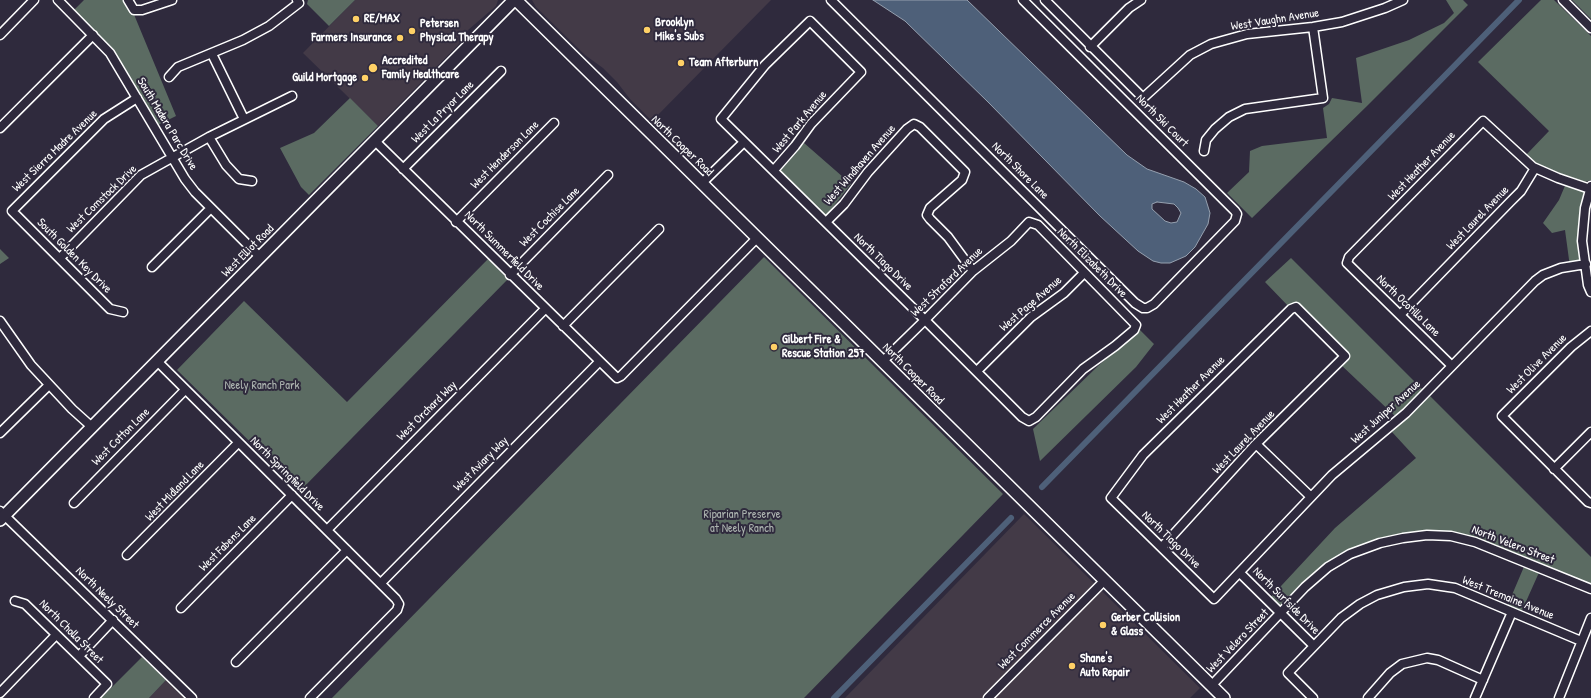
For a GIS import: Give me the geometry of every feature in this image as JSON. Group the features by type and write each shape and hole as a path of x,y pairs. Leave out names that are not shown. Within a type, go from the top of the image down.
{"main road":[{"name":"West Elliot Road","path":"2,515 157,362 515,0"},
{"name":"North Cooper Road","path":"515,0 1224,698"}],"street":[{"path":"0,35 34,0"},
{"name":"South Madera Parc Drive","path":"58,0 110,53 185,179 210,208 260,257"},
{"path":"128,0 134,10 142,10 172,0"},
{"name":"North Shore Lane","path":"831,0 1140,306 1147,308 1154,304 1195,262"},
{"name":"North Ski Court","path":"1023,0 1235,211 1237,218 1235,221 1195,262"},
{"path":"1044,0 1090,47 1129,8 1141,0"},
{"name":"West Vaughn Avenue","path":"1090,47 1143,98 1190,55 1211,44 1247,34 1313,27 1342,22 1385,8 1402,0"},
{"path":"1562,0 1591,28"},
{"path":"169,77 178,68 212,54 269,26 298,1"},
{"name":"West Park Avenue","path":"721,119 765,65 810,21 861,72 811,124 796,146 774,170"},
{"path":"1204,151 1206,140 1215,129 1229,117 1245,109 1323,98 1313,27"},
{"path":"0,128 93,35"},
{"path":"212,54 244,119"},
{"name":"West La Pryor Lane","path":"403,169 501,71"},
{"name":"West Comstock Drive","path":"60,258 141,175 209,137 292,96"},
{"name":"West Sierra Madre Avenue","path":"12,211 104,119 137,98"},
{"name":"North Tiago Drive","path":"721,119 1029,421"},
{"name":"West Heather Avenue","path":"1347,263 1349,257 1483,121 1535,168"},
{"name":"West Henderson Lane","path":"456,222 554,123"},
{"name":"West Windhaven Avenue","path":"826,222 844,204 868,172 907,129 914,124 920,127 965,172 962,180 930,208 927,215 930,220 948,237 973,271"},
{"path":"209,137 226,165 239,178 252,181"},
{"name":"North Summerfield Drive","path":"375,141 616,378 621,376 757,238"},
{"path":"702,183 744,142"},
{"path":"1535,168 1590,187 1582,226 1582,241 1588,285 1591,292"},
{"name":"West Laurel Avenue","path":"1400,315 1510,202 1521,190 1535,168"},
{"name":"West Cochise Lane","path":"510,275 608,176"},
{"path":"152,267 210,208"},
{"name":"South Golden Key Drive","path":"12,211 110,309 123,312"},
{"name":"West Straford Avenue","path":"882,362 973,271 1011,242 1030,222"},
{"name":"North Elizabeth Drive","path":"1029,421 1036,417 1083,369 1115,346 1134,330 1136,325 1038,225 1030,222"},
{"path":"562,326 659,230"},
{"name":"North Ocotillo Lane","path":"1347,263 1452,366"},
{"name":"West Juniper Avenue","path":"1214,599 1240,573 1310,496 1332,475 1400,419 1543,275 1561,268 1586,264"},
{"name":"West Page Avenue","path":"977,371 1026,322 1064,293 1084,273"},
{"name":"West Heather Avenue","path":"1110,498 1143,455 1290,309 1296,307 1345,356"},
{"name":"West Orchard Way","path":"326,530 545,309"},
{"path":"1,326 49,385 92,427"},
{"name":"West Olive Avenue","path":"1554,469 1502,416 1571,347 1591,331"},
{"name":"West Laurel Avenue","path":"1162,547 1256,444 1345,356"},
{"name":"North Springfield Drive","path":"157,362 292,495 399,604 398,610 310,698"},
{"name":"West Aviary Way","path":"381,584 599,362"},
{"path":"0,433 49,385"},
{"name":"West Cotton Lane","path":"74,503 185,390"},
{"path":"1591,432 1554,469 1591,504"},
{"name":"West Midland Lane","path":"127,555 238,443"},
{"path":"1256,444 1310,496"},
{"name":"West Fabens Lane","path":"181,608 292,495"},
{"name":"North Tiago Drive","path":"1110,498 1214,599"},
{"name":"North Neely Street","path":"2,515 113,620 192,698"},
{"name":"North Velero Street","path":"1281,613 1305,587 1328,567 1350,554 1380,543 1403,538 1427,536 1451,536 1475,542 1591,589"},
{"path":"236,662 347,550"},
{"name":"North Surfside Drive","path":"1240,573 1314,646"},
{"name":"West Commerce Avenue","path":"988,698 1104,581"},
{"name":"West Tremaine Avenue","path":"1313,698 1288,673 1341,618 1360,604 1377,595 1404,587 1428,584 1455,588 1581,641"},
{"name":"North Cholla Street","path":"15,601 25,604 107,684 94,698"},
{"path":"1475,698 1512,612"},
{"name":"West Velero Street","path":"1211,686 1281,613"},
{"path":"1559,698 1591,618"},
{"path":"79,656 113,620"},
{"path":"0,692 56,634"},
{"path":"1368,698 1390,674 1402,664 1426,658 1438,660 1483,680"}],"shaded area":[{"path":"355,0 498,0 496,6 468,30 458,45 378,126 303,53"},
{"path":"532,0 771,0 652,121 630,99 617,82 603,68 585,55 536,7"},
{"path":"1024,514 1200,688 1190,698 845,698"},
{"path":"166,680 184,698 149,698"}],"green space":[{"path":"84,0 128,0 176,116 154,127 110,53 71,13"},
{"path":"308,0 355,0 329,26 307,4"},
{"path":"1446,0 1463,0 1468,5 1252,218 1227,193 1249,172 1250,151 1262,146 1327,138 1323,108 1329,104 1332,98 1362,103 1356,58 1409,40 1444,23 1454,13"},
{"path":"1541,0 1554,0 1591,36 1591,180 1585,182 1540,166 1526,155 1549,131 1478,62"},
{"path":"1572,0 1591,0 1591,19"},
{"path":"350,98 378,126 309,195 301,187 280,148 314,133"},
{"path":"804,143 851,184 826,216 779,169"},
{"path":"1567,181 1590,189 1585,208 1586,264 1570,267 1565,230 1552,233 1543,223 1559,200"},
{"path":"0,249 9,258 0,264"},
{"name":"Riparian Preserve at Neely Ranch","path":"764,257 1003,494 804,698 332,698"},
{"path":"1291,258 1423,390 1396,417 1339,363 1345,357 1296,307 1291,309 1265,282"},
{"name":"Neely Ranch Park","path":"488,259 508,279 300,491 177,370 244,301 347,402"},
{"path":"1140,330 1154,344 1136,367 1040,461 1033,429 1099,365"},
{"path":"1430,396 1591,557 1591,589 1541,568 1520,615 1506,609 1526,562 1451,536 1382,542 1328,567 1281,613 1268,600 1335,528 1416,458 1392,432"},
{"path":"142,657 166,680 149,698 101,698"}],"water":[{"path":"873,0 967,0 1127,155 1147,169 1184,182 1196,189 1205,197 1210,213 1208,224 1195,247 1186,256 1170,263 1153,261 1138,251 1100,216 988,102 905,21","holes":["1157,202 1174,204 1181,213 1177,222 1171,223 1165,221 1152,209 1152,204"]}],"waterway":[{"path":"1042,487 1519,0"},
{"path":"834,698 1011,518"}],"place":[{"name":"RE/MAX","path":"356,19"},
{"name":"Brooklyn Mike's Subs","path":"647,30"},
{"name":"Petersen Physical Therapy","path":"412,31"},
{"name":"Farmers Insurance","path":"400,38"},
{"name":"Team Afterburn","path":"681,63"},
{"name":"Accredited Family Healthcare","path":"373,68"},
{"name":"Guild Mortgage","path":"365,78"},
{"name":"Gilbert Fire & Rescue Station 257","path":"774,347"},
{"name":"Gerber Collision & Glass","path":"1103,625"},
{"name":"Shane's Auto Repair","path":"1072,666"}]}
